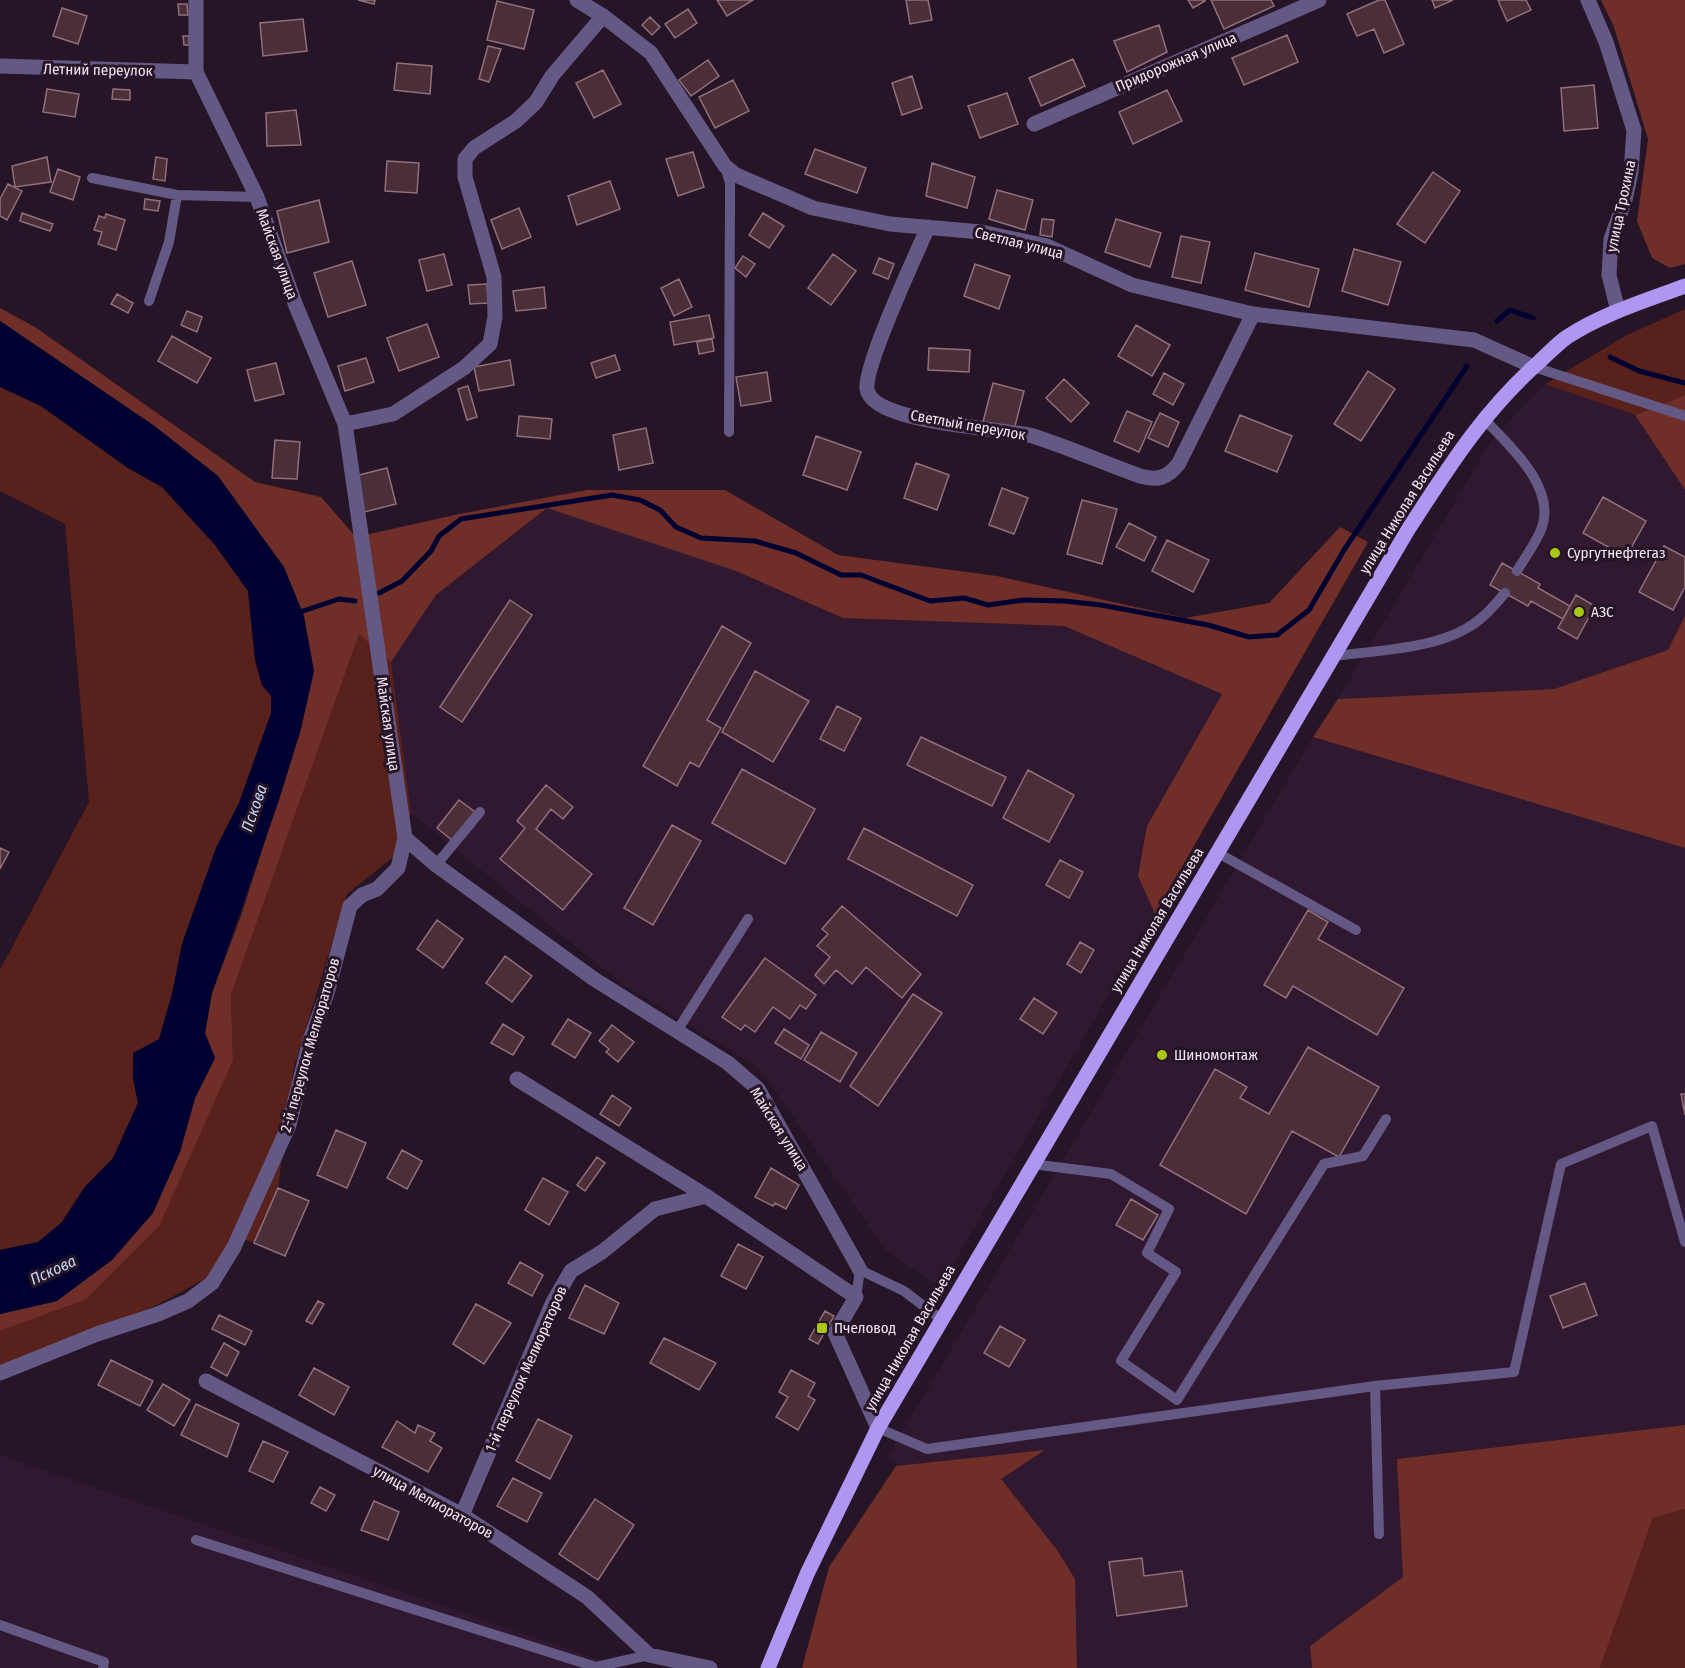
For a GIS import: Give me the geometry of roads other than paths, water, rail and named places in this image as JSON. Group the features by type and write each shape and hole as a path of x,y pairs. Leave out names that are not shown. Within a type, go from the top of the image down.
{"main road":[{"name":"улица Николая Васильева","path":"768,1668 807,1574 878,1428 1409,528 1483,418 1509,388 1566,338 1618,311 1685,286"}],"street":[{"name":"Майская улица","path":"196,0 196,72 257,197 296,306 345,424 405,838 436,865 594,979 728,1063 758,1089 860,1270"},
{"name":"Светлая улица","path":"577,0 603,16 651,53 725,166 736,175 813,208 890,224 981,232 1047,246 1132,285 1253,314 1474,340 1534,367"},
{"name":"Придорожная улица","path":"1034,124 1319,0"},
{"name":"улица Трохина","path":"1588,0 1606,42 1634,130 1631,172 1625,200 1611,239 1609,275 1618,311"},
{"path":"345,424 393,414 465,368 490,344 495,317 494,277 465,177 465,159 474,148 516,121 536,102 552,76 603,16"},
{"name":"Летний переулок","path":"0,66 196,72"},
{"name":"Светлый переулок","path":"928,227 879,345 868,382 867,390 871,397 892,411 936,422 1030,436 1140,476 1154,480 1166,477 1179,463 1253,314"},
{"name":"2-й переулок Мелиораторов","path":"0,1373 97,1334 158,1314 188,1301 212,1283 234,1247 289,1125 310,1040 327,993 351,906 362,895 377,889 398,868 405,838"},
{"path":"517,1078 706,1196 856,1297 835,1333 878,1428"},
{"name":"1-й переулок Мелиораторов","path":"462,1515 553,1302 571,1270 602,1252 656,1209 706,1196"},
{"name":"улица Мелиораторов","path":"206,1381 462,1515 587,1597 649,1654 710,1668"}],"lane":[{"path":"725,166 730,183 729,432"},
{"path":"92,178 177,195 257,197"},
{"path":"149,301 170,242 177,195"},
{"path":"1534,367 1685,416"},
{"path":"1483,418 1517,452 1534,478 1545,507 1542,527 1517,571"},
{"path":"1334,656 1431,641 1467,629 1489,611 1505,593"},
{"path":"436,865 480,813"},
{"path":"1218,853 1356,930"},
{"path":"677,1031 748,919"},
{"path":"1032,1164 1111,1174 1169,1209 1147,1253 1176,1272 1121,1361 1177,1400 1324,1164 1363,1156 1386,1119"},
{"path":"878,1428 927,1449 1375,1386 1514,1372 1561,1164 1652,1126 1685,1242"},
{"path":"856,1297 860,1270 904,1291 942,1320"},
{"path":"1375,1386 1379,1534"},
{"path":"196,1540 596,1667 649,1654"},
{"path":"0,1625 104,1662 103,1668"}],"water":[{"name":"Пскова","path":"0,321 153,425 218,476 284,567 304,616 314,671 301,729 279,800 212,993 205,1033 215,1058 195,1098 180,1152 153,1213 112,1260 57,1301 0,1314 0,1250 38,1242 62,1222 84,1188 113,1158 138,1103 133,1077 133,1053 159,1039 172,994 182,944 216,848 239,803 271,713 271,696 262,685 255,660 248,591 215,545 162,487 128,468 41,406 0,387"}],"waterway":[{"path":"1497,321 1510,310 1533,318"},
{"path":"1610,357 1639,371 1685,383"},
{"path":"379,593 402,581 431,551 439,536 461,519 612,495 640,500 660,510 676,527 701,538 755,541 796,553 841,575 861,575 930,601 964,598 988,605 1024,600 1064,601 1101,605 1208,625 1249,637 1277,635 1309,610 1344,550 1467,366"},
{"path":"297,613 339,599 355,601"}],"place":[{"name":"Сургутнефтегаз","path":"1555,553"},
{"name":"АЗС","path":"1579,612"},
{"name":"Шиномонтаж","path":"1162,1055"},
{"name":"Пчеловод","path":"822,1328"}]}
